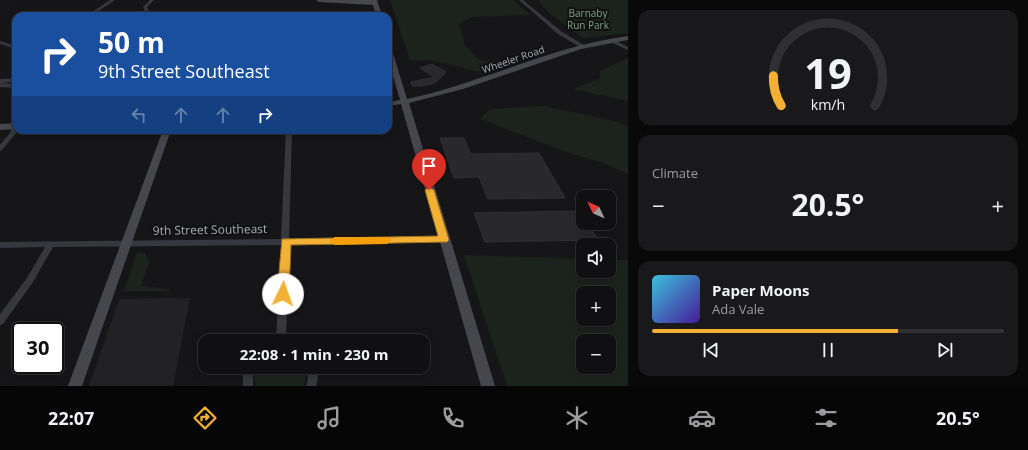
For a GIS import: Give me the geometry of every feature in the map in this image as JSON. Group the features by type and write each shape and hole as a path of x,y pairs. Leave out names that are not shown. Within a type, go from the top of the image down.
{"main road":[{"path":"319,0 374,2 378,12"},
{"name":"Wheeler Road","path":"392,104 404,102 451,90 582,46 628,38"},
{"path":"392,61 488,386"},
{"path":"0,127 12,125"},
{"path":"75,386 166,134"}],"street":[{"path":"94,12 113,0"},
{"path":"147,12 146,7 152,0"},
{"path":"521,0 560,33 582,46"},
{"path":"610,40 628,48"},
{"path":"0,42 12,46"},
{"path":"0,45 12,43"},
{"path":"0,80 12,80"},
{"path":"0,86 12,86"},
{"path":"0,149 12,134"},
{"path":"281,334 289,134"},
{"name":"9th Street Southeast","path":"0,244 444,240"},
{"path":"0,321 30,280 51,244"},
{"path":"248,374 248,386"},
{"path":"311,386 313,374"}],"shaded area":[{"path":"190,298 173,386 89,386 119,299"}],"green space":[{"path":"390,0 513,0 530,15 473,17 459,24 465,45 479,60 496,62 506,67 486,73 430,60 410,61"},
{"name":"Barnaby Run Park","path":"538,0 628,0 628,33 583,38 549,13"},
{"path":"628,58 628,101 573,89 601,78 599,71"},
{"path":"544,106 618,122 628,127 628,174 603,163 563,151 480,119 490,109"},
{"path":"137,252 145,253 149,263 141,286 170,289 170,291 124,291"},
{"path":"464,255 576,259 576,278 616,278 616,260 628,260 628,386 507,386"},
{"path":"255,374 306,374 304,386 256,386 254,378"}],"building":[{"path":"432,64 446,72 435,83 422,86 412,86 414,84 411,84 411,82 434,77 420,68"},
{"path":"440,138 464,138 471,154 539,153 565,198 488,199 479,177 454,178"},
{"path":"576,211 576,230 592,230 597,238 576,238 576,240 485,242 474,213"}],"slow traffic":[{"path":"335,241 387,240"}],"route":[{"path":"283,294 286,242 444,240 429,190"}]}
